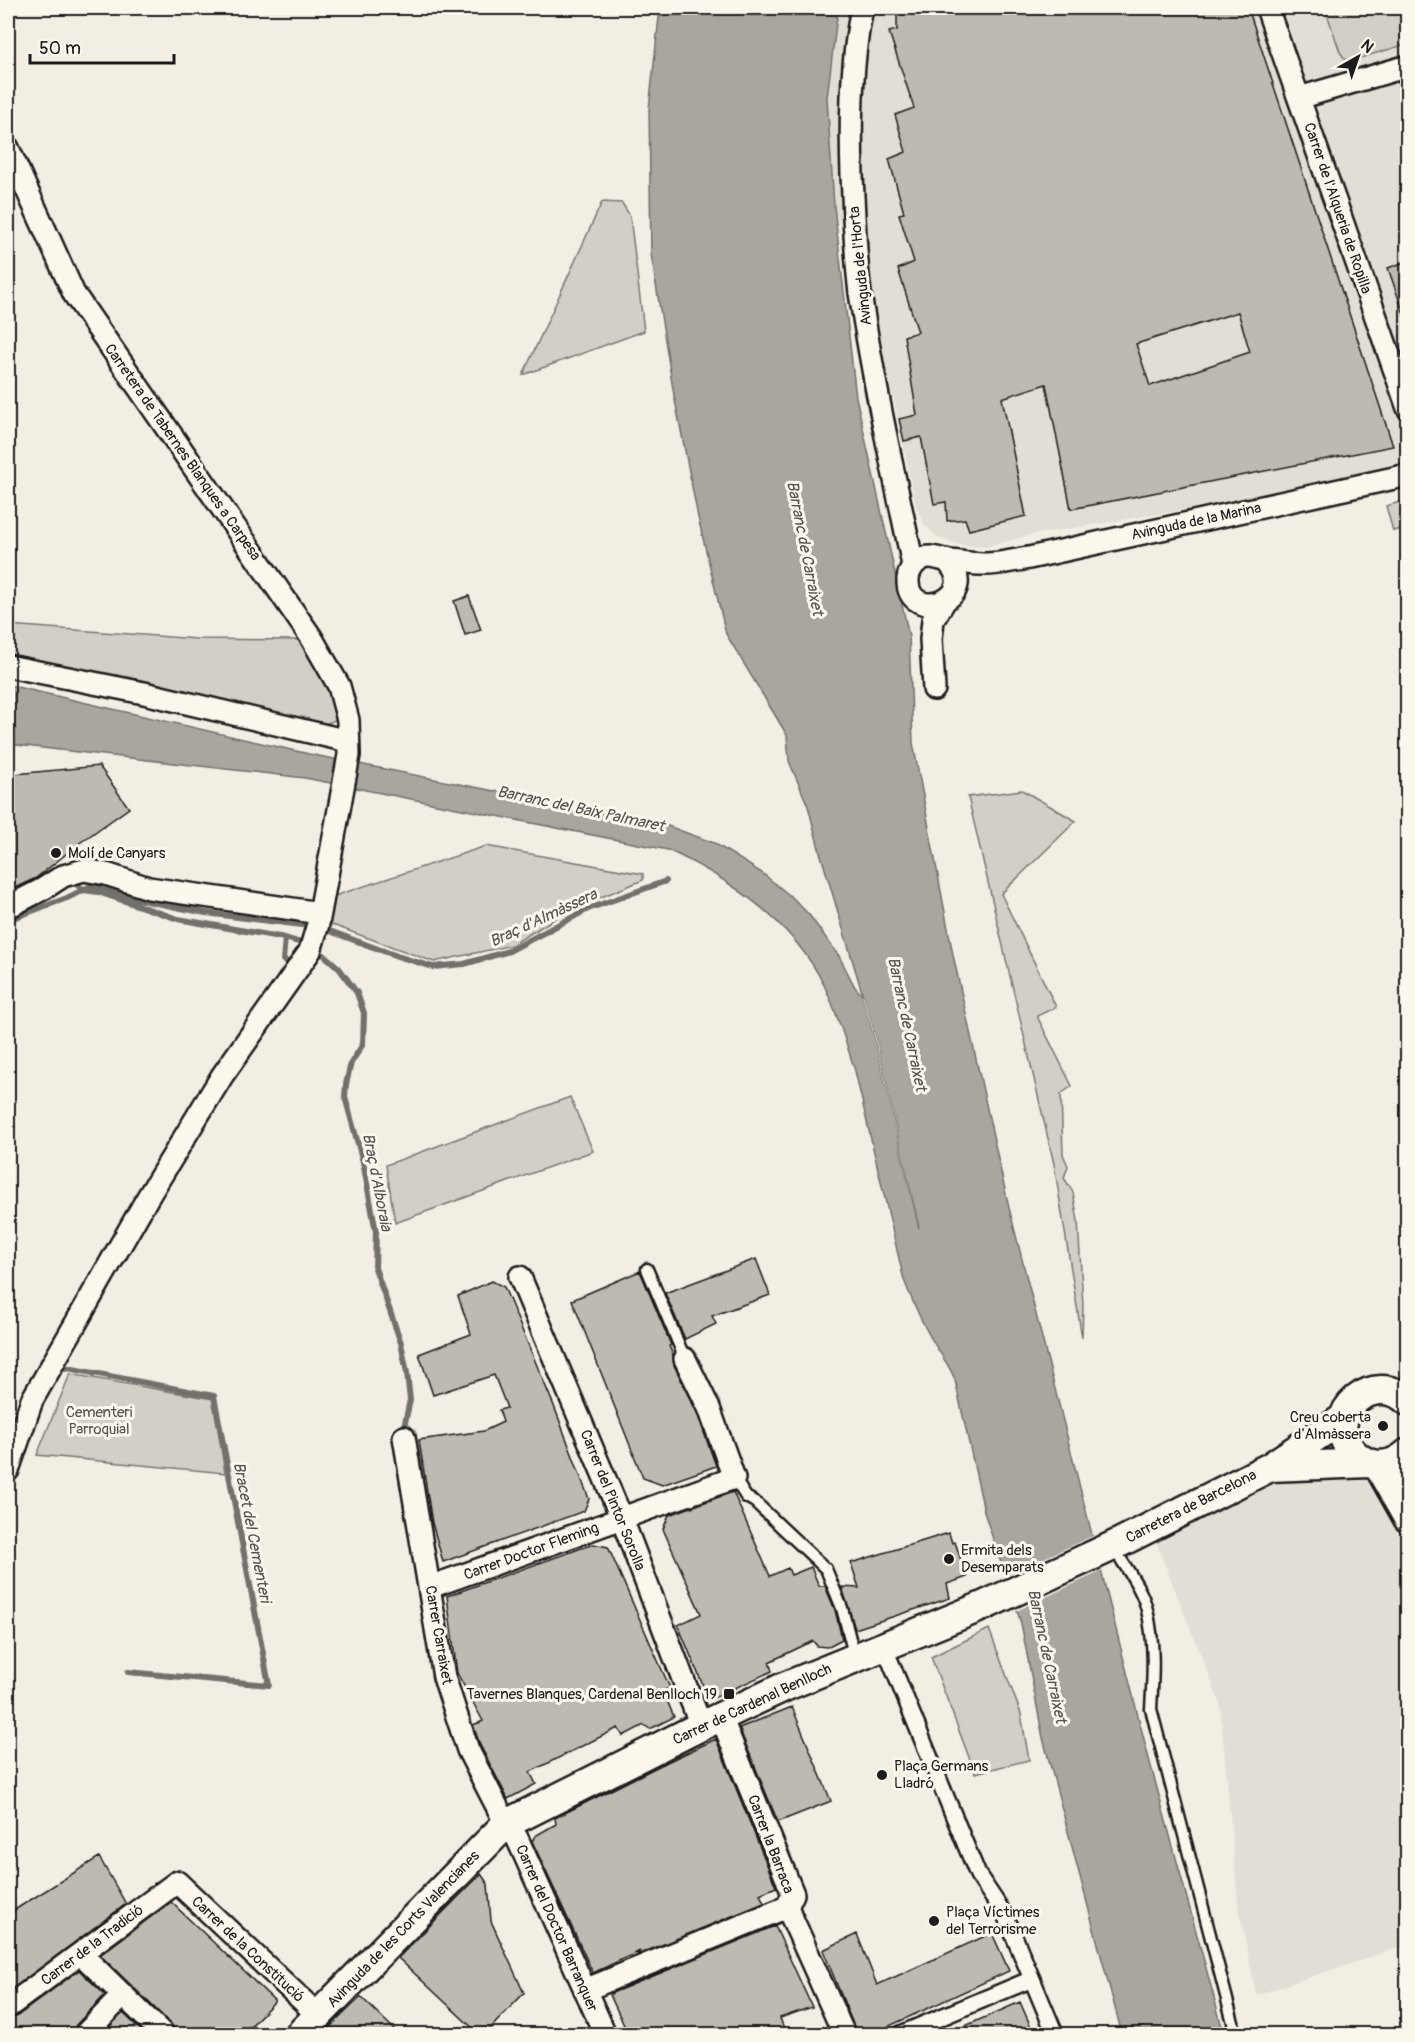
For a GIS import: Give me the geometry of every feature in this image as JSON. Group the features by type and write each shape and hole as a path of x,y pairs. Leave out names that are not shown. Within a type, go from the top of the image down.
{"main road":[{"name":"Carretera de Barcelona","path":"1004,1596 1110,1542 1270,1467 1344,1418 1347,1409 1366,1392 1383,1389 1403,1392"},
{"path":"1344,1418 1343,1433 1348,1445 1356,1455 1374,1464 1407,1518"},
{"name":"Carretera de Barcelona","path":"1270,1467 1392,1463 1407,1453"},
{"name":"Carrer de Cardenal Benlloch","path":"506,1824 783,1687 1004,1596"},
{"name":"Avinguda de les Corts Valencianes","path":"309,2025 506,1824"}],"street":[{"name":"Avinguda de l'Horta","path":"862,8 854,71 852,113 853,200 860,291 884,430 913,565"},
{"name":"Carrer de l'Alqueria de Ropilla","path":"1267,8 1407,408"},
{"path":"1299,98 1407,66"},
{"name":"Carretera de Tabernes Blanques a Carpesa","path":"8,148 74,294 311,637 339,686 348,720 348,748 341,792 319,918 310,951 222,1076 148,1197 32,1400 8,1470"},
{"name":"Avinguda de la Marina","path":"942,558 985,564 1040,555 1407,475"},
{"path":"904,522 952,567 956,575 950,594 933,620 931,639 934,689"},
{"path":"942,558 928,556 920,559 913,565 908,582 910,591 918,599 932,605 950,594"},
{"name":"Avinguda de la Marina","path":"950,594 985,564"},
{"path":"918,599 931,639"},
{"path":"8,666 144,693 348,748"},
{"path":"8,908 63,876 84,870 106,874 149,888 319,918"},
{"name":"Carrer del Pintor Sorolla","path":"520,1277 622,1519 711,1721"},
{"path":"685,1359 709,1408 734,1478"},
{"name":"Carrer Carraixet","path":"404,1437 444,1677 468,1750 506,1824"},
{"name":"Carrer Doctor Fleming","path":"430,1587 734,1478"},
{"path":"884,1646 978,1875 1006,1917 1054,2034"},
{"name":"Carrer la Barraca","path":"711,1721 793,1894 787,1906 844,2034"},
{"name":"Carrer del Doctor Barranquer","path":"506,1824 517,1838 605,2034"},
{"name":"Carrer de la Constitució","path":"177,1882 309,2025"},
{"name":"Carrer de la Tradició","path":"8,2007 177,1882"},
{"path":"585,1990 787,1906"},
{"path":"81,1954 163,2034"},
{"path":"901,2034 1032,1979"},
{"path":"85,2034 123,1995"}],"lane":[{"path":"647,1269 685,1359"},
{"path":"734,1478 746,1497 755,1502 826,1569 842,1608 855,1658"},
{"path":"1110,1542 1147,1608 1154,1657 1151,1709 1236,2034"}],"shaded area":[{"path":"838,8 1407,8 1407,473 1031,535 986,547 960,545 939,538 925,526 916,507 894,401 834,206 827,98"},
{"path":"1407,1453 1407,1945 1256,1995 1238,1903 1220,1703 1150,1527 1270,1467"}],"green space":[{"path":"1325,8 1407,8 1407,44 1347,62 1340,52"},
{"path":"602,202 622,203 630,216 644,331 523,375"},
{"path":"1407,500 1407,528 1393,531 1386,506"},
{"path":"8,625 197,639 298,640 320,668 338,719 320,726 8,658"},
{"path":"1022,790 1076,821 1001,894 1056,1007 1037,1016 1072,1086 1061,1094 1063,1154 1068,1166 1064,1178 1073,1192 1078,1221 1083,1305 1082,1338 1054,1164 968,797"},
{"path":"486,846 643,874 643,880 567,911 512,945 434,962 327,923 331,897"},
{"path":"570,1097 593,1151 395,1223 386,1165"},
{"name":"Cementeri Parroquial","path":"70,1374 213,1399 225,1473 37,1455"},
{"path":"989,1629 1021,1714 1029,1760 975,1773 931,1657"}],"water":[{"name":"Barranc de Carraixet","path":"660,8 838,8 827,98 834,206 856,397 909,636 913,743 953,955 1009,1208 1149,1759 1224,2034 1122,2034 1043,1738 1021,1623 985,1515 955,1380 923,1324 904,1280 855,1071 841,1027 824,985 811,962 795,941 758,905 736,889 714,874 668,850 305,778 8,744 8,685 309,754 665,825 714,843 762,873 794,899 810,916 839,956 855,987 862,995 875,1039 919,1228 876,1039 808,806 789,761 787,735 726,634 698,517 674,395 651,254 649,109"}],"pier":[{"path":"862,995 876,1039 919,1228 875,1039"},
{"path":"1095,1535 1104,1570 1014,1612 1002,1577"}],"building":[{"path":"897,8 1248,8 1393,446 1071,509 1046,384 1002,398 1026,516 969,530 965,519 947,521 946,502 934,504 921,437 904,441 899,419 917,415 904,336 918,332 898,269 914,262 899,214 904,213 889,159 906,152 895,115 914,108 889,32 897,30","holes":["1238,312 1250,352 1150,386 1136,344"]},
{"path":"1407,261 1407,317 1405,317 1388,268"},
{"path":"469,596 481,630 465,635 454,601"},
{"path":"99,766 129,808 36,878 8,891 8,780 15,774"},
{"path":"756,1259 770,1295 712,1316 716,1324 685,1339 665,1293"},
{"path":"640,1271 671,1345 669,1346 674,1365 697,1413 716,1466 662,1485 643,1478 572,1300"},
{"path":"492,1281 504,1287 554,1406 589,1499 584,1511 443,1562 432,1523 419,1440 484,1431 503,1422 499,1410 507,1408 494,1375 433,1395 419,1354 471,1334 458,1296"},
{"path":"733,1492 770,1576 788,1568 791,1575 811,1567 819,1586 825,1586 835,1610 842,1639 827,1647 817,1646 813,1641 769,1662 772,1671 709,1700 678,1625 701,1614 663,1529 669,1515"},
{"path":"949,1533 952,1543 955,1542 967,1577 947,1584 950,1598 855,1629 842,1587 859,1588 851,1563"},
{"path":"593,1544 608,1547 670,1688 663,1691 674,1717 650,1729 644,1725 623,1736 618,1728 530,1772 536,1784 508,1799 480,1745 473,1725 483,1721 457,1673 447,1596"},
{"path":"792,1707 831,1801 778,1822 739,1728"},
{"path":"716,1739 776,1887 760,1894 764,1903 637,1955 640,1951 593,1973 532,1841 535,1836 556,1824 555,1818"},
{"path":"99,1857 126,1904 8,1992 8,1914"},
{"path":"481,1874 488,1884 491,1921 524,1993 485,2034 479,2034 398,1958"},
{"path":"171,1902 275,2001 243,2034 175,2034 172,2025 100,1955"},
{"path":"775,1926 812,2007 780,2018 786,2034 628,2034 610,1995 612,1993"},
{"path":"992,1933 1009,1971 872,2034 857,2034 823,1950 857,1934 877,1985"},
{"path":"79,1970 105,1995 76,2025 73,2034 8,2034 8,2019 16,2017"},
{"path":"361,1997 399,2034 323,2034"},
{"path":"1020,2002 1034,2034 947,2034"},
{"path":"123,2013 145,2034 102,2034"}],"waterway":[{"name":"Braç d'Almàssera","path":"327,930 433,967 464,964 509,951 588,909 666,881"},
{"name":"Braç d'Alboraia","path":"73,882 84,890 98,892 178,919 285,938 301,943"},
{"name":"Braç d'Almàssera","path":"8,920 67,898 89,887 96,887 132,898 206,913 302,925"},
{"name":"Bracet del Cementeri","path":"285,938 283,960 292,964"},
{"name":"Braç d'Alboraia","path":"324,955 339,968 357,993 364,1013 363,1044 351,1063 345,1097 363,1162 376,1232 375,1268 401,1343 407,1373 410,1400 404,1427"},
{"name":"Bracet del Cementeri","path":"62,1367 214,1396 269,1685 128,1672"}],"place":[{"name":"Molí de Canyars","path":"56,853"},
{"name":"Creu coberta d'Almàssera","path":"1383,1426"},
{"name":"Ermita dels Desemparats","path":"949,1559"},
{"name":"Tavernes Blanques, Cardenal Benlloch 19","path":"729,1694"},
{"name":"Plaça Germans Lladró","path":"882,1775"},
{"name":"Plaça Víctimes del Terrorisme","path":"934,1921"}],"water label":[{"name":"Barranc del Baix Palmaret","path":"581,808"}]}
